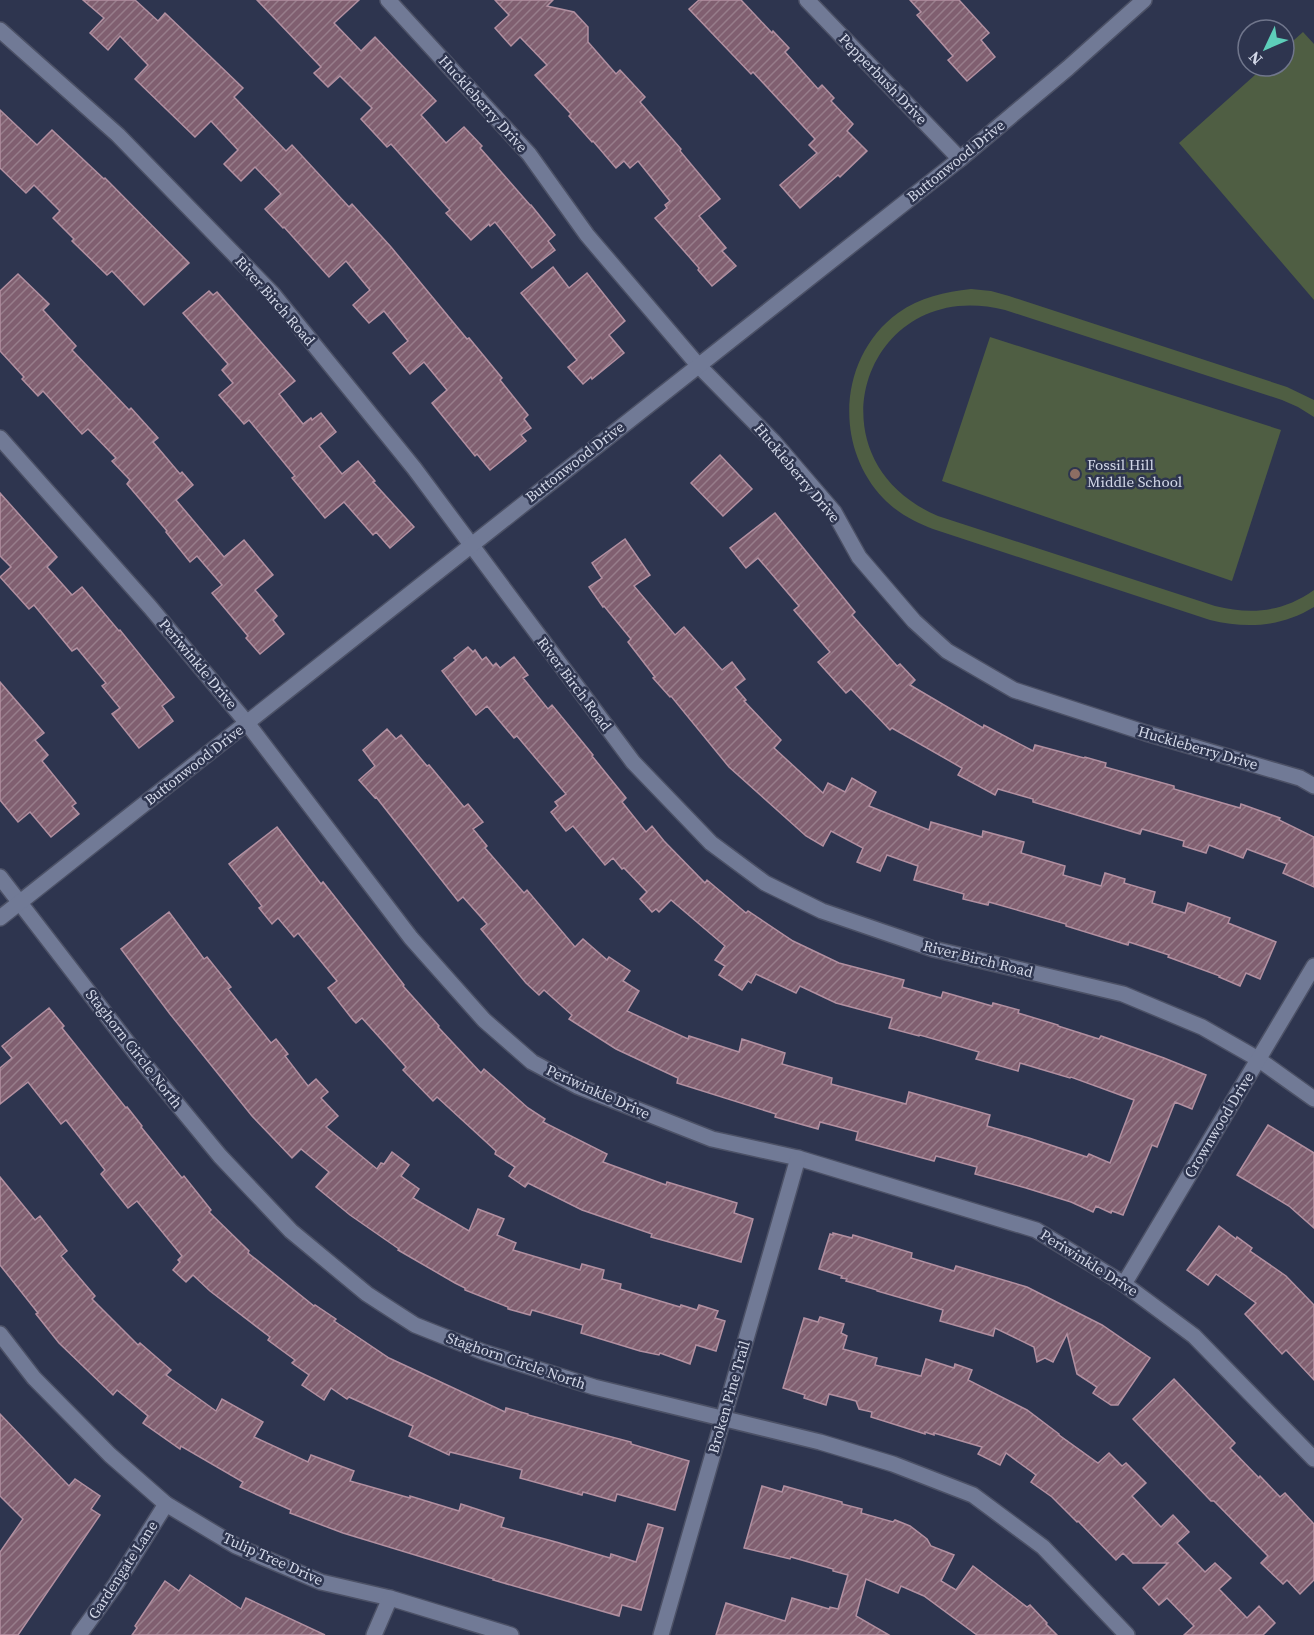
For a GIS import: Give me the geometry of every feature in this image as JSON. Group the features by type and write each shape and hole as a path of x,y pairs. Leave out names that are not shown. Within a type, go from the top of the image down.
{"street":[{"name":"Huckleberry Drive","path":"388,0 529,154 587,235 698,365 773,441 834,512 859,557 914,621 946,651 1014,690 1146,733 1300,778 1314,786"},
{"name":"Pepperbush Drive","path":"807,0 960,159"},
{"name":"Buttonwood Drive","path":"0,918 960,159 1144,0"},
{"name":"River Birch Road","path":"0,30 118,135 272,293 414,468 633,762 711,843 765,883 822,910 933,950 1123,994 1202,1027 1258,1059 1314,1099"},
{"name":"Periwinkle Drive","path":"0,438 150,607 247,723 411,938 484,1020 532,1062 577,1086 712,1139 798,1158 1036,1230 1124,1284 1194,1336 1314,1459"},
{"name":"Staghorn Circle North","path":"0,877 141,1060 220,1156 291,1231 367,1294 415,1325 483,1353 594,1387 820,1442 893,1464 973,1496 1043,1547 1127,1635"},
{"name":"Crownwood Drive","path":"1124,1284 1314,966"},
{"name":"Broken Pine Trail","path":"661,1635 798,1158"},
{"name":"Tulip Tree Drive","path":"0,1334 34,1378 110,1455 166,1504 236,1546 321,1581 390,1598 511,1635"},
{"name":"Gardengate Lane","path":"79,1635 116,1584 166,1504"},
{"path":"374,1635 390,1598"}],"green space":[{"path":"1303,32 1314,44 1314,300 1179,143 1252,78 1296,78 1296,38"},
{"path":"971,289 1009,296 1287,387 1314,400 1314,417 1282,400 1005,310 956,306 917,319 887,344 869,378 863,416 872,455 897,489 938,516 1215,606 1254,611 1267,610 1291,603 1314,590 1314,607 1289,619 1264,624 1237,625 1210,620 933,529 906,516 888,503 867,477 856,453 850,428 850,402 854,376 864,353 878,331 906,307 933,296"},
{"path":"990,337 1281,430 1232,581 942,481"}],"building":[{"path":"83,0 135,0 158,21 165,13 243,88 234,97 286,151 292,145 349,207 352,204 502,378 500,380 528,415 524,419 531,428 521,435 526,441 490,470 477,454 475,456 432,403 447,390 424,362 410,374 393,353 408,341 384,311 369,323 353,305 370,290 346,261 329,277 265,209 281,194 255,167 241,181 224,164 238,150 211,121 195,137 135,79 148,65 120,36 108,50 90,33 104,18"},
{"path":"257,0 359,0 334,23 361,51 375,37 436,101 421,115 446,143 464,127 555,235 548,241 555,250 532,268 495,222 490,226 489,224 471,240 446,213 450,210 391,144 387,147 361,119 372,108 340,76 328,87 314,73 321,67"},
{"path":"495,0 553,0 547,6 574,12 588,27 588,42 616,74 620,70 645,97 640,102 720,199 699,216 726,248 722,251 736,266 712,286 655,218 667,208 665,205 670,201 638,161 630,168 624,161 616,168 569,116 571,114 535,75 547,65 520,37 511,46 495,28 509,15"},
{"path":"699,0 741,0 789,48 785,52 818,89 822,85 834,98 831,101 853,124 847,131 867,151 840,177 838,175 800,208 780,185 817,153 809,145 815,139 753,72 751,74 689,9"},
{"path":"910,0 959,0 989,33 981,40 995,57 967,81 948,60 953,56 917,15 921,12"},
{"path":"0,110 37,145 52,130 105,178 189,263 144,305 112,271 107,275 72,241 74,239 53,218 60,211 34,185 26,193 0,168"},
{"path":"553,267 569,288 587,273 625,321 609,335 624,353 583,384 568,367 577,360 521,293"},
{"path":"18,274 49,304 43,310 76,346 72,350 158,438 153,442 180,474 182,472 193,485 176,500 224,557 244,540 273,575 255,590 277,616 273,620 284,634 260,654 212,593 222,585 197,556 190,562 127,484 130,480 112,461 116,458 88,429 82,434 43,391 38,396 0,351 0,291"},
{"path":"209,291 213,295 217,292 295,381 279,394 303,424 321,413 336,432 319,446 342,474 358,461 375,481 373,482 414,527 390,548 376,532 373,535 344,502 325,518 292,478 295,476 249,420 244,424 219,395 233,383 222,370 228,364 183,313"},
{"path":"720,455 752,489 723,516 691,483"},
{"path":"0,493 57,557 47,567 72,595 82,587 174,697 162,706 173,721 139,748 112,714 120,708 102,686 106,683 77,648 72,651 34,605 29,609 0,577 11,567 0,556"},
{"path":"775,513 855,612 852,615 897,666 900,664 915,680 910,685 983,728 984,725 1033,751 1035,745 1085,757 1106,763 1105,767 1174,786 1174,789 1240,808 1241,804 1280,818 1279,820 1314,837 1314,887 1283,873 1287,864 1247,849 1243,858 1209,845 1206,853 1183,846 1184,841 1142,829 1140,834 1033,802 1033,799 998,789 995,795 958,775 962,768 892,728 890,730 851,689 846,693 818,662 830,652 794,610 799,606 758,558 746,568 730,548"},
{"path":"625,539 650,575 634,586 675,635 684,627 722,670 732,662 745,679 735,687 746,700 744,701 781,740 774,748 823,793 828,783 845,792 852,778 876,792 869,806 929,830 931,822 982,837 983,831 1024,842 1021,853 1065,866 1063,875 1101,886 1105,873 1125,879 1124,883 1155,892 1152,903 1185,913 1188,903 1230,918 1228,923 1276,942 1260,979 1246,973 1240,986 1220,976 1168,957 1169,955 1129,942 1128,945 989,902 988,905 963,899 964,894 914,880 918,866 887,855 880,871 857,862 863,848 831,831 823,846 806,836 729,767 671,696 653,678 655,677 628,642 631,639 589,587 602,578 592,563"},
{"path":"468,647 473,652 475,650 482,660 486,657 493,666 496,663 500,668 514,657 528,675 523,678 548,709 552,705 593,755 626,798 622,802 646,832 652,826 705,883 707,880 746,913 748,911 793,941 839,963 904,980 902,987 941,998 943,992 992,1006 993,1003 1019,1010 1018,1013 1099,1039 1101,1036 1206,1075 1192,1109 1175,1102 1157,1147 1152,1145 1123,1215 1112,1211 1111,1213 1096,1206 1093,1212 1071,1202 975,1174 977,1167 936,1156 934,1161 856,1140 858,1132 820,1122 818,1129 775,1117 776,1114 677,1083 678,1078 616,1049 569,1019 572,1015 544,990 539,995 526,983 481,929 487,924 463,897 458,901 376,797 359,780 375,766 363,750 387,729 396,739 401,735 464,807 468,804 483,822 473,829 487,846 485,848 524,893 527,890 575,947 583,939 607,960 609,957 630,971 623,981 639,991 627,1011 688,1039 689,1036 739,1052 742,1039 785,1053 782,1064 832,1078 831,1084 906,1104 909,1092 990,1115 987,1126 1087,1157 1089,1154 1110,1163 1134,1100 1071,1077 1020,1063 1018,1071 976,1059 979,1052 889,1028 892,1018 836,1003 800,986 796,993 756,974 751,983 748,981 742,990 719,975 725,966 715,960 725,946 671,900 659,912 656,909 652,912 640,899 647,892 624,868 622,869 613,858 605,865 573,826 566,831 551,812 558,806 555,802 566,794 517,736 514,738 487,706 476,715 442,671"},
{"path":"0,682 44,733 35,740 48,755 42,761 76,803 72,806 79,814 51,837 30,812 18,822 0,800"},
{"path":"277,827 321,884 323,882 403,986 481,1073 484,1069 528,1108 545,1119 543,1122 607,1154 603,1162 666,1185 667,1182 737,1203 734,1213 753,1219 741,1262 651,1237 652,1234 582,1210 528,1183 525,1187 509,1176 515,1167 495,1154 496,1151 437,1097 433,1101 403,1070 406,1067 362,1018 356,1023 353,1020 328,988 337,981 298,933 294,937 278,918 272,924 259,908 262,906 229,864"},
{"path":"169,912 204,959 207,957 231,987 228,989 271,1043 276,1039 288,1054 285,1056 308,1086 316,1079 328,1092 321,1098 338,1116 326,1127 377,1169 381,1163 384,1164 392,1152 409,1165 401,1176 419,1189 413,1198 469,1231 478,1209 504,1219 497,1235 516,1243 513,1250 580,1270 582,1264 604,1270 602,1279 621,1284 620,1289 680,1307 681,1305 697,1310 699,1305 718,1311 715,1318 725,1321 716,1351 696,1345 690,1364 660,1353 659,1355 640,1351 581,1333 583,1325 532,1310 530,1315 508,1309 508,1307 465,1290 398,1250 350,1215 316,1187 329,1172 301,1149 292,1158 252,1116 121,949"},
{"path":"49,1008 64,1026 62,1028 141,1127 211,1210 209,1212 249,1251 248,1253 314,1306 336,1319 334,1321 389,1358 505,1412 506,1408 631,1442 631,1444 689,1461 675,1510 617,1494 615,1501 583,1492 582,1495 520,1478 522,1470 450,1452 449,1455 409,1436 413,1426 349,1397 347,1399 331,1388 324,1400 302,1385 309,1375 292,1363 295,1360 268,1340 270,1337 210,1291 193,1275 186,1282 173,1270 182,1256 137,1201 128,1208 101,1174 105,1170 66,1120 61,1124 28,1082 0,1104 0,1068 12,1058 2,1046"},
{"path":"1268,1125 1314,1153 1314,1228 1289,1206 1237,1175"},
{"path":"0,1177 35,1220 40,1216 67,1251 61,1256 95,1296 92,1299 138,1345 140,1343 171,1370 166,1375 216,1411 222,1399 263,1422 254,1437 308,1462 311,1455 354,1471 350,1481 459,1511 461,1504 504,1518 501,1527 610,1558 611,1554 636,1562 648,1524 663,1528 641,1610 622,1605 619,1616 493,1580 343,1533 290,1513 291,1510 240,1487 243,1482 181,1446 180,1449 143,1423 148,1416 117,1390 113,1395 59,1343 0,1265"},
{"path":"1219,1226 1252,1248 1250,1251 1286,1276 1314,1305 1314,1380 1286,1350 1282,1354 1245,1314 1256,1303 1216,1274 1208,1285 1187,1270"},
{"path":"833,1233 852,1238 853,1235 912,1253 911,1258 954,1271 956,1266 1027,1287 1102,1325 1150,1358 1118,1405 1111,1405 1093,1393 1097,1387 1077,1374 1067,1334 1053,1362 1045,1358 1037,1362 1034,1347 995,1328 993,1336 940,1321 943,1310 846,1281 847,1279 841,1278 842,1276 819,1269 830,1234 833,1235"},
{"path":"820,1317 844,1324 841,1333 847,1336 843,1349 877,1358 875,1365 921,1376 926,1359 954,1368 955,1364 972,1370 968,1380 1027,1410 1098,1463 1109,1453 1122,1466 1126,1463 1146,1483 1132,1496 1161,1527 1173,1515 1189,1532 1177,1543 1205,1572 1215,1563 1231,1578 1219,1589 1247,1618 1259,1606 1275,1623 1263,1635 1184,1635 1194,1626 1167,1598 1159,1605 1143,1588 1168,1563 1133,1563 1123,1553 1116,1560 1052,1497 1031,1482 1036,1475 1006,1453 1000,1465 978,1454 982,1447 934,1433 934,1435 925,1432 925,1434 871,1417 872,1412 859,1409 856,1401 829,1394 826,1405 783,1388 804,1318 818,1322"},
{"path":"1174,1379 1235,1443 1230,1448 1280,1497 1285,1493 1314,1524 1314,1580 1300,1594 1287,1580 1283,1584 1261,1563 1268,1556 1214,1501 1211,1501 1133,1419"},
{"path":"0,1414 69,1486 75,1479 100,1496 91,1509 100,1515 18,1635 0,1635 0,1552 23,1519 0,1496"},
{"path":"762,1486 782,1492 784,1486 862,1509 861,1513 893,1522 895,1520 910,1526 927,1539 931,1546 954,1555 941,1581 956,1590 973,1566 1027,1607 1030,1605 1057,1635 977,1635 924,1596 901,1586 898,1593 866,1579 856,1616 889,1635 716,1635 726,1603 785,1621 792,1598 829,1609 830,1607 838,1609 848,1575 791,1557 790,1559 744,1548"},
{"path":"190,1575 241,1609 246,1598 325,1635 132,1635 137,1628 135,1626 165,1581 179,1591"}],"place":[{"name":"Fossil Hill Middle School","path":"1075,474"}]}
